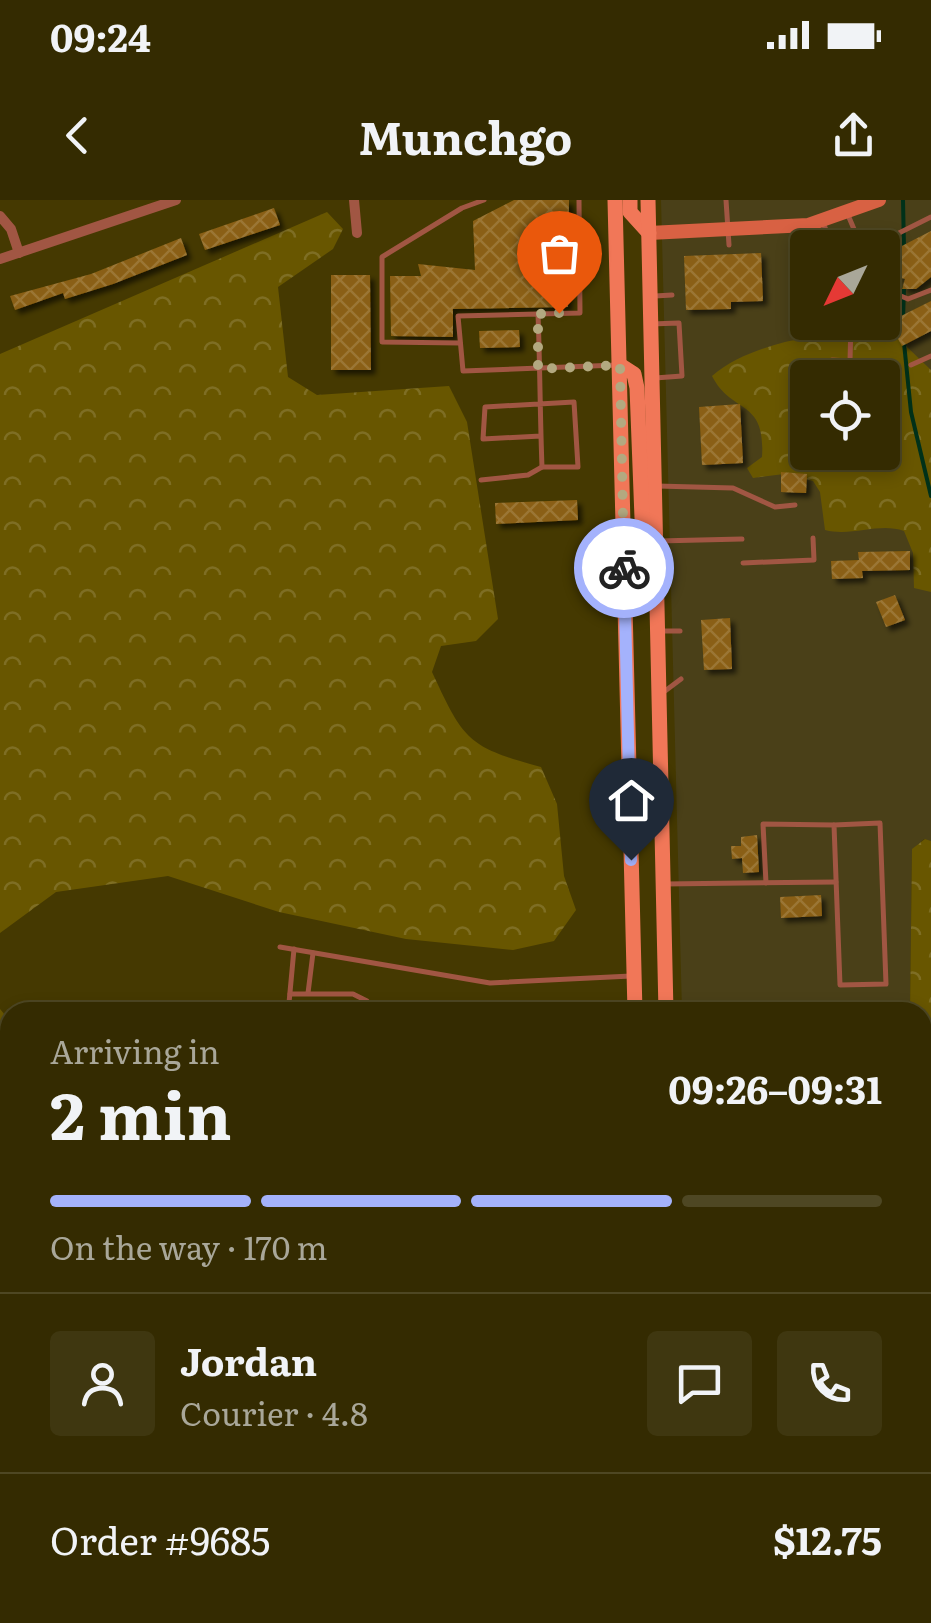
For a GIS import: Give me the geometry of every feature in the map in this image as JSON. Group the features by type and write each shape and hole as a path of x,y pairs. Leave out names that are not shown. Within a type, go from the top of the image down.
{"main road":[{"path":"614,200 634,1002"},
{"path":"630,200 630,212 650,234"},
{"path":"648,200 666,1002"},
{"path":"620,365 634,374 637,388 642,518 655,540"}],"street":[{"path":"0,259 176,200"},
{"path":"354,200 357,232"},
{"path":"650,234 729,238 822,221 879,200"},
{"path":"0,216 19,253"}],"lane":[{"path":"460,342 382,342 382,257 462,208 484,200"},
{"path":"579,200 580,312 458,316 463,371 620,365"},
{"path":"726,200 729,238"},
{"path":"847,212 856,230"},
{"path":"900,232 931,217"},
{"path":"822,221 826,230"},
{"path":"900,296 908,299 931,290"},
{"path":"650,297 672,295"},
{"path":"538,314 542,467"},
{"path":"651,324 679,323 682,376 652,378"},
{"path":"912,366 931,356"},
{"path":"481,480 528,475 542,467 578,467 578,408 574,402 485,407 483,439 540,436"},
{"path":"654,486 733,488 775,507 795,505"},
{"path":"743,563 814,560 813,538"},
{"path":"655,540 742,539"},
{"path":"656,631 680,631"},
{"path":"658,695 681,679"},
{"path":"766,883 763,824 880,823 886,984 840,986 834,825"},
{"path":"663,884 836,882"},
{"path":"280,947 490,982 634,976"},
{"path":"291,1002 294,949"},
{"path":"308,994 314,952"},
{"path":"290,994 362,997 364,1002"}],"shaded area":[{"path":"661,200 931,200 931,841 924,839 912,850 910,1002 682,1002"}],"green space":[{"path":"327,212 343,229 333,249 278,287 288,377 317,395 449,386 467,422 498,619 476,641 441,646 432,672 452,713 471,738 498,753 541,767 557,804 564,876 576,910 554,941 513,950 406,939 279,912 168,876 56,892 0,933 0,354"},
{"path":"900,340 931,370 931,592 914,588 913,553 904,531 825,530 820,492 813,481 784,474 753,478 747,468 762,457 759,425 712,376 756,351 785,342"},
{"path":"925,839 931,841 931,1002 910,1002 912,849"}],"building":[{"path":"514,200 569,200 568,307 453,309 453,337 391,336 390,276 421,276 418,264 475,270 473,221"},
{"path":"274,208 280,225 205,250 199,234"},
{"path":"931,231 931,277 916,289 902,289 905,279 900,278 900,247"},
{"path":"181,238 187,255 113,284 65,299 63,293 15,310 10,296 91,274"},
{"path":"761,253 763,301 731,302 731,309 686,310 684,256"},
{"path":"331,275 370,275 371,370 331,370"},
{"path":"931,301 931,331 902,346 900,316"},
{"path":"519,330 520,347 480,348 479,331"},
{"path":"740,404 743,463 702,465 699,407"},
{"path":"781,472 807,474 806,493 781,492"},
{"path":"577,500 578,520 496,524 495,503"},
{"path":"910,551 910,570 862,571 863,578 832,579 831,561 859,560 858,552"},
{"path":"895,595 905,620 886,627 876,602"},
{"path":"730,618 732,669 704,670 701,620"},
{"path":"757,835 759,872 743,873 742,858 732,859 731,846 741,846 741,837"},
{"path":"821,895 822,916 781,918 780,897"}],"waterway":[{"path":"903,200 904,249"},
{"path":"903,319 904,288"},
{"path":"904,343 911,412 931,496"}],"way so far":[{"path":"559,313 538,314 538,369 620,365 624,568"}],"route":[{"path":"624,568 631,860"}]}
